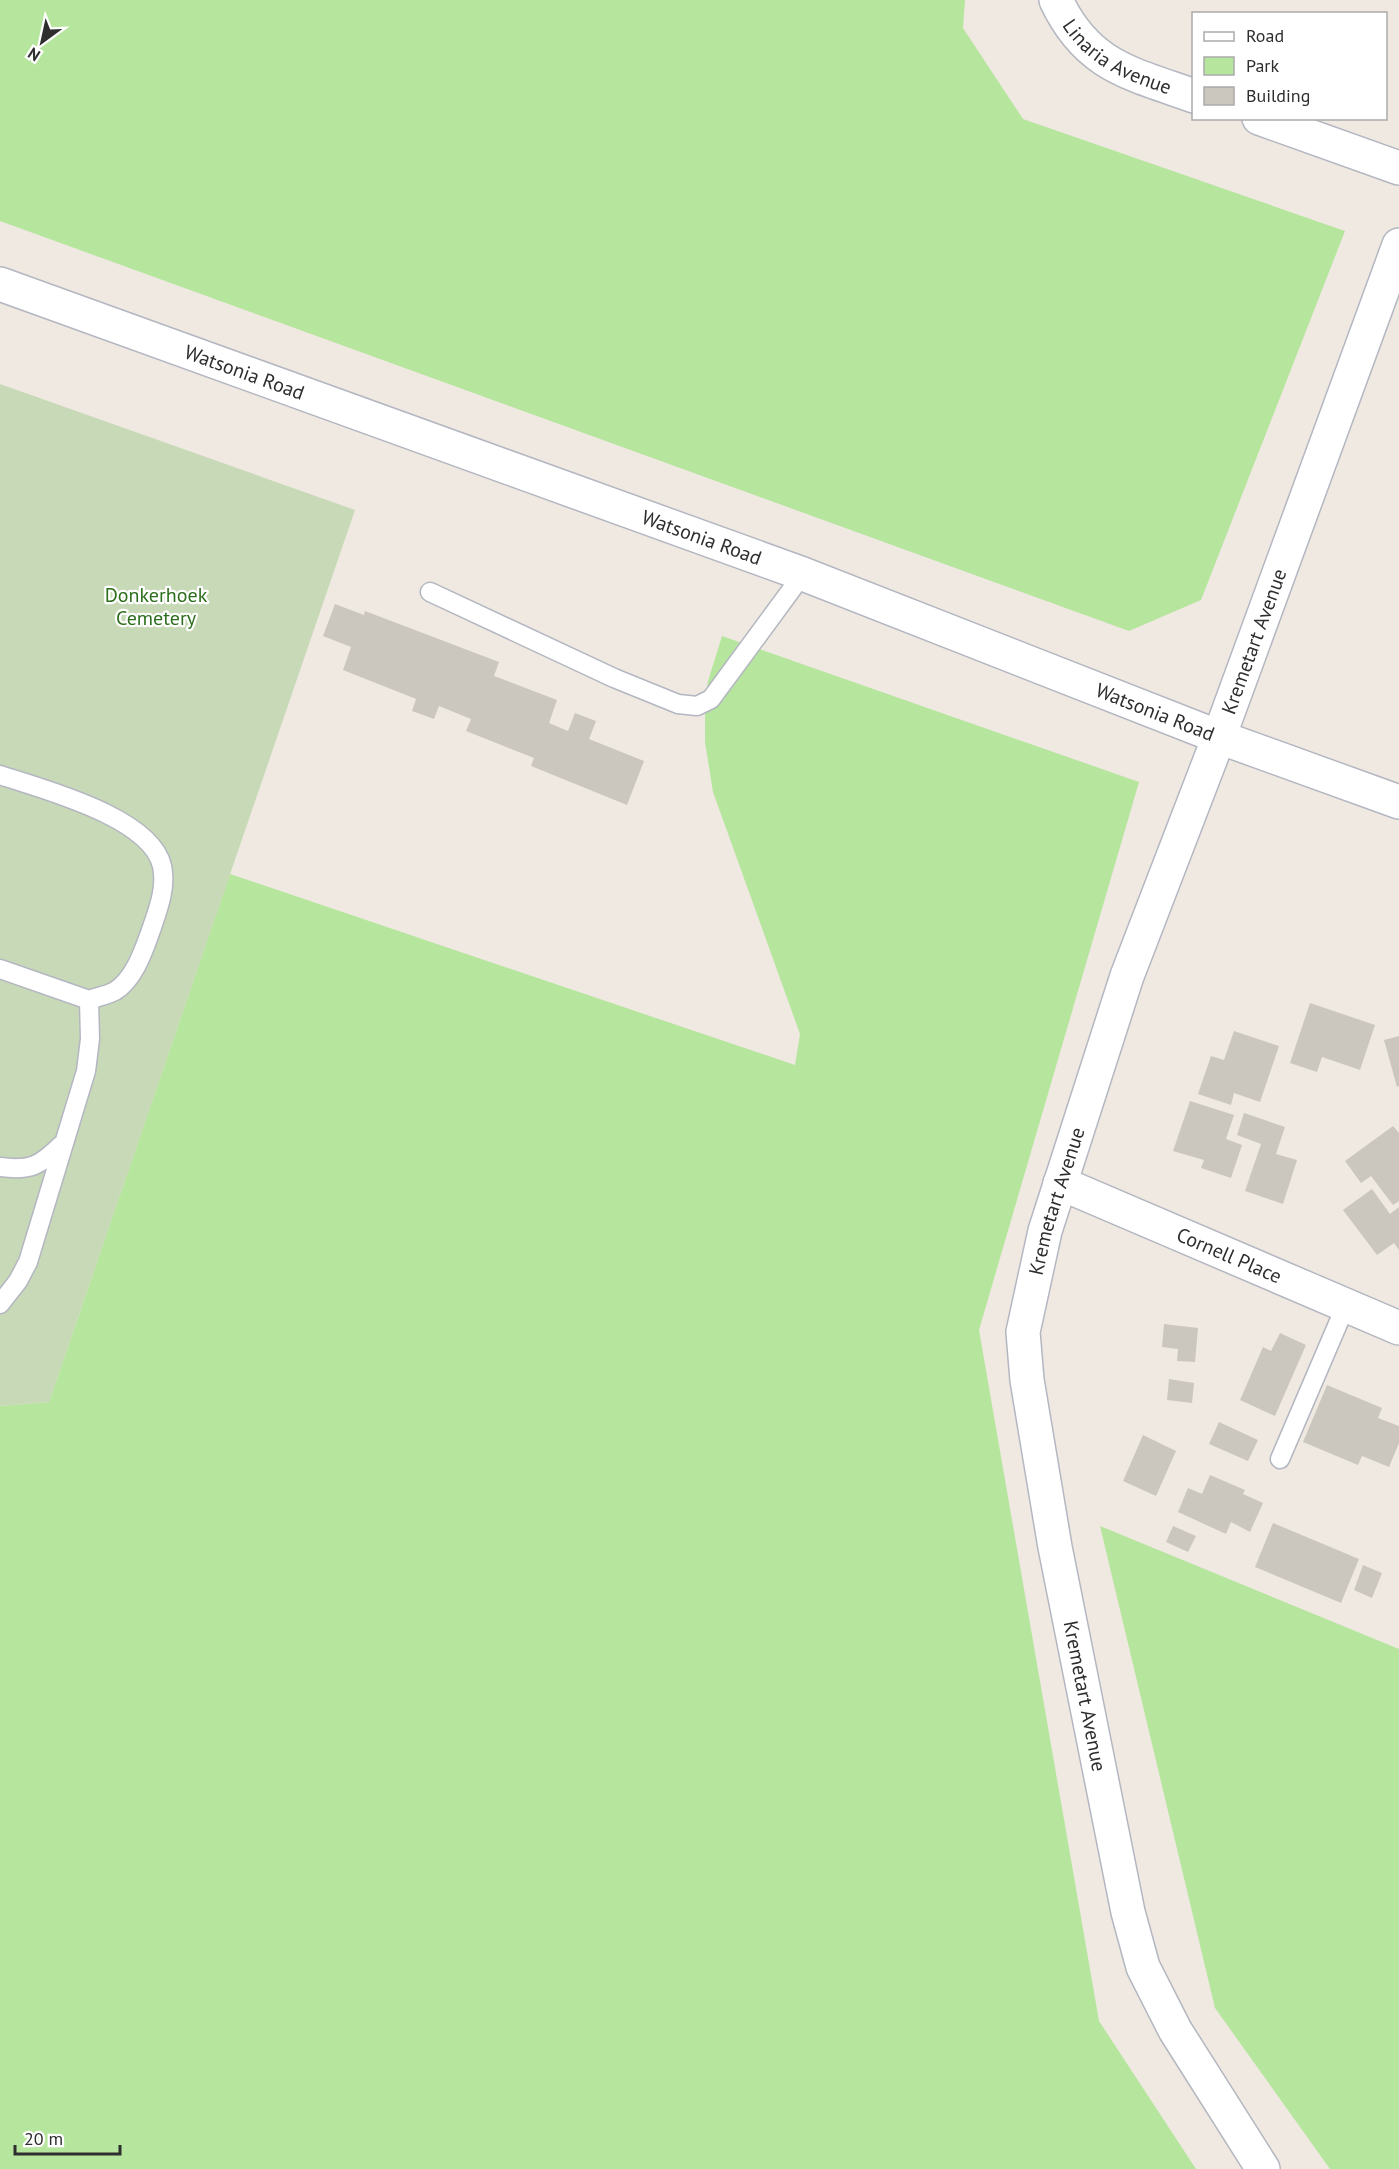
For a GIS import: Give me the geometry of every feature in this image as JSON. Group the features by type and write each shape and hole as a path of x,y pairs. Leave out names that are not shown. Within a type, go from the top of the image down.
{"street":[{"name":"Linaria Avenue","path":"1056,0 1082,44 1116,67 1192,95"},
{"path":"1265,120 1399,168"},
{"name":"Kremetart Avenue","path":"1263,2169 1175,2030 1143,1967 1128,1912 1055,1547 1027,1380 1023,1332 1034,1275 1060,1183 1127,976 1219,737 1399,245"},
{"name":"Watsonia Road","path":"0,284 803,574 1219,737 1399,802"},
{"name":"Cornell Place","path":"1060,1183 1399,1328"}],"lane":[{"path":"430,592 614,678 678,704 698,706 711,699 735,670 803,574"},
{"path":"0,775 87,805 125,823 150,846 162,866 162,898 135,969 116,990 89,1000 0,969"},
{"path":"0,1304 18,1281 28,1262 86,1071 90,1039 89,1000"},
{"path":"0,1167 21,1170 44,1162 64,1142"},
{"path":"1280,1459 1346,1305"}],"green space":[{"path":"0,0 965,0 963,28 1023,119 1345,231 1201,600 1129,631 0,221"},
{"name":"Donkerhoek Cemetery","path":"0,384 355,510 49,1402 0,1406"},
{"path":"722,636 1139,782 979,1330 1099,2021 1196,2169 0,2169 0,1406 49,1402 230,874 795,1065 800,1034 713,792 705,742 705,703 708,681"},
{"path":"1100,1526 1399,1649 1399,2169 1330,2169 1215,2008"}],"building":[{"path":"335,604 364,615 365,611 499,662 494,676 557,700 549,723 568,731 575,713 596,721 589,739 644,761 627,805 531,766 534,758 466,731 471,719 439,706 434,719 412,711 416,699 343,670 351,647 323,636"},
{"path":"1310,1003 1375,1025 1360,1070 1322,1057 1317,1072 1290,1063"},
{"path":"1234,1031 1279,1046 1260,1102 1234,1093 1231,1105 1198,1094 1211,1056 1224,1060"},
{"path":"1399,1036 1399,1086 1397,1087 1384,1040"},
{"path":"1190,1101 1234,1115 1226,1139 1242,1145 1231,1178 1201,1168 1204,1160 1173,1151"},
{"path":"1244,1113 1285,1127 1276,1154 1297,1160 1283,1204 1245,1191 1261,1144 1237,1135"},
{"path":"1393,1126 1399,1133 1399,1201 1393,1205 1371,1176 1361,1183 1345,1161"},
{"path":"1372,1189 1390,1214 1399,1207 1399,1250 1394,1243 1377,1255 1343,1210"},
{"path":"1164,1324 1198,1328 1195,1362 1177,1361 1178,1349 1162,1347"},
{"path":"1280,1333 1306,1345 1275,1416 1240,1400 1263,1347 1271,1351"},
{"path":"1169,1379 1194,1383 1192,1403 1167,1400"},
{"path":"1327,1385 1382,1408 1378,1418 1399,1426 1399,1443 1389,1467 1362,1456 1358,1465 1303,1442"},
{"path":"1219,1422 1258,1440 1248,1461 1209,1444"},
{"path":"1143,1435 1176,1451 1156,1496 1123,1481"},
{"path":"1210,1475 1245,1490 1243,1494 1263,1503 1250,1532 1231,1522 1226,1534 1178,1512 1188,1488 1202,1494"},
{"path":"1273,1523 1359,1559 1341,1603 1255,1567"},
{"path":"1173,1526 1196,1536 1188,1552 1166,1542"},
{"path":"1363,1565 1382,1573 1372,1598 1354,1590"}]}
